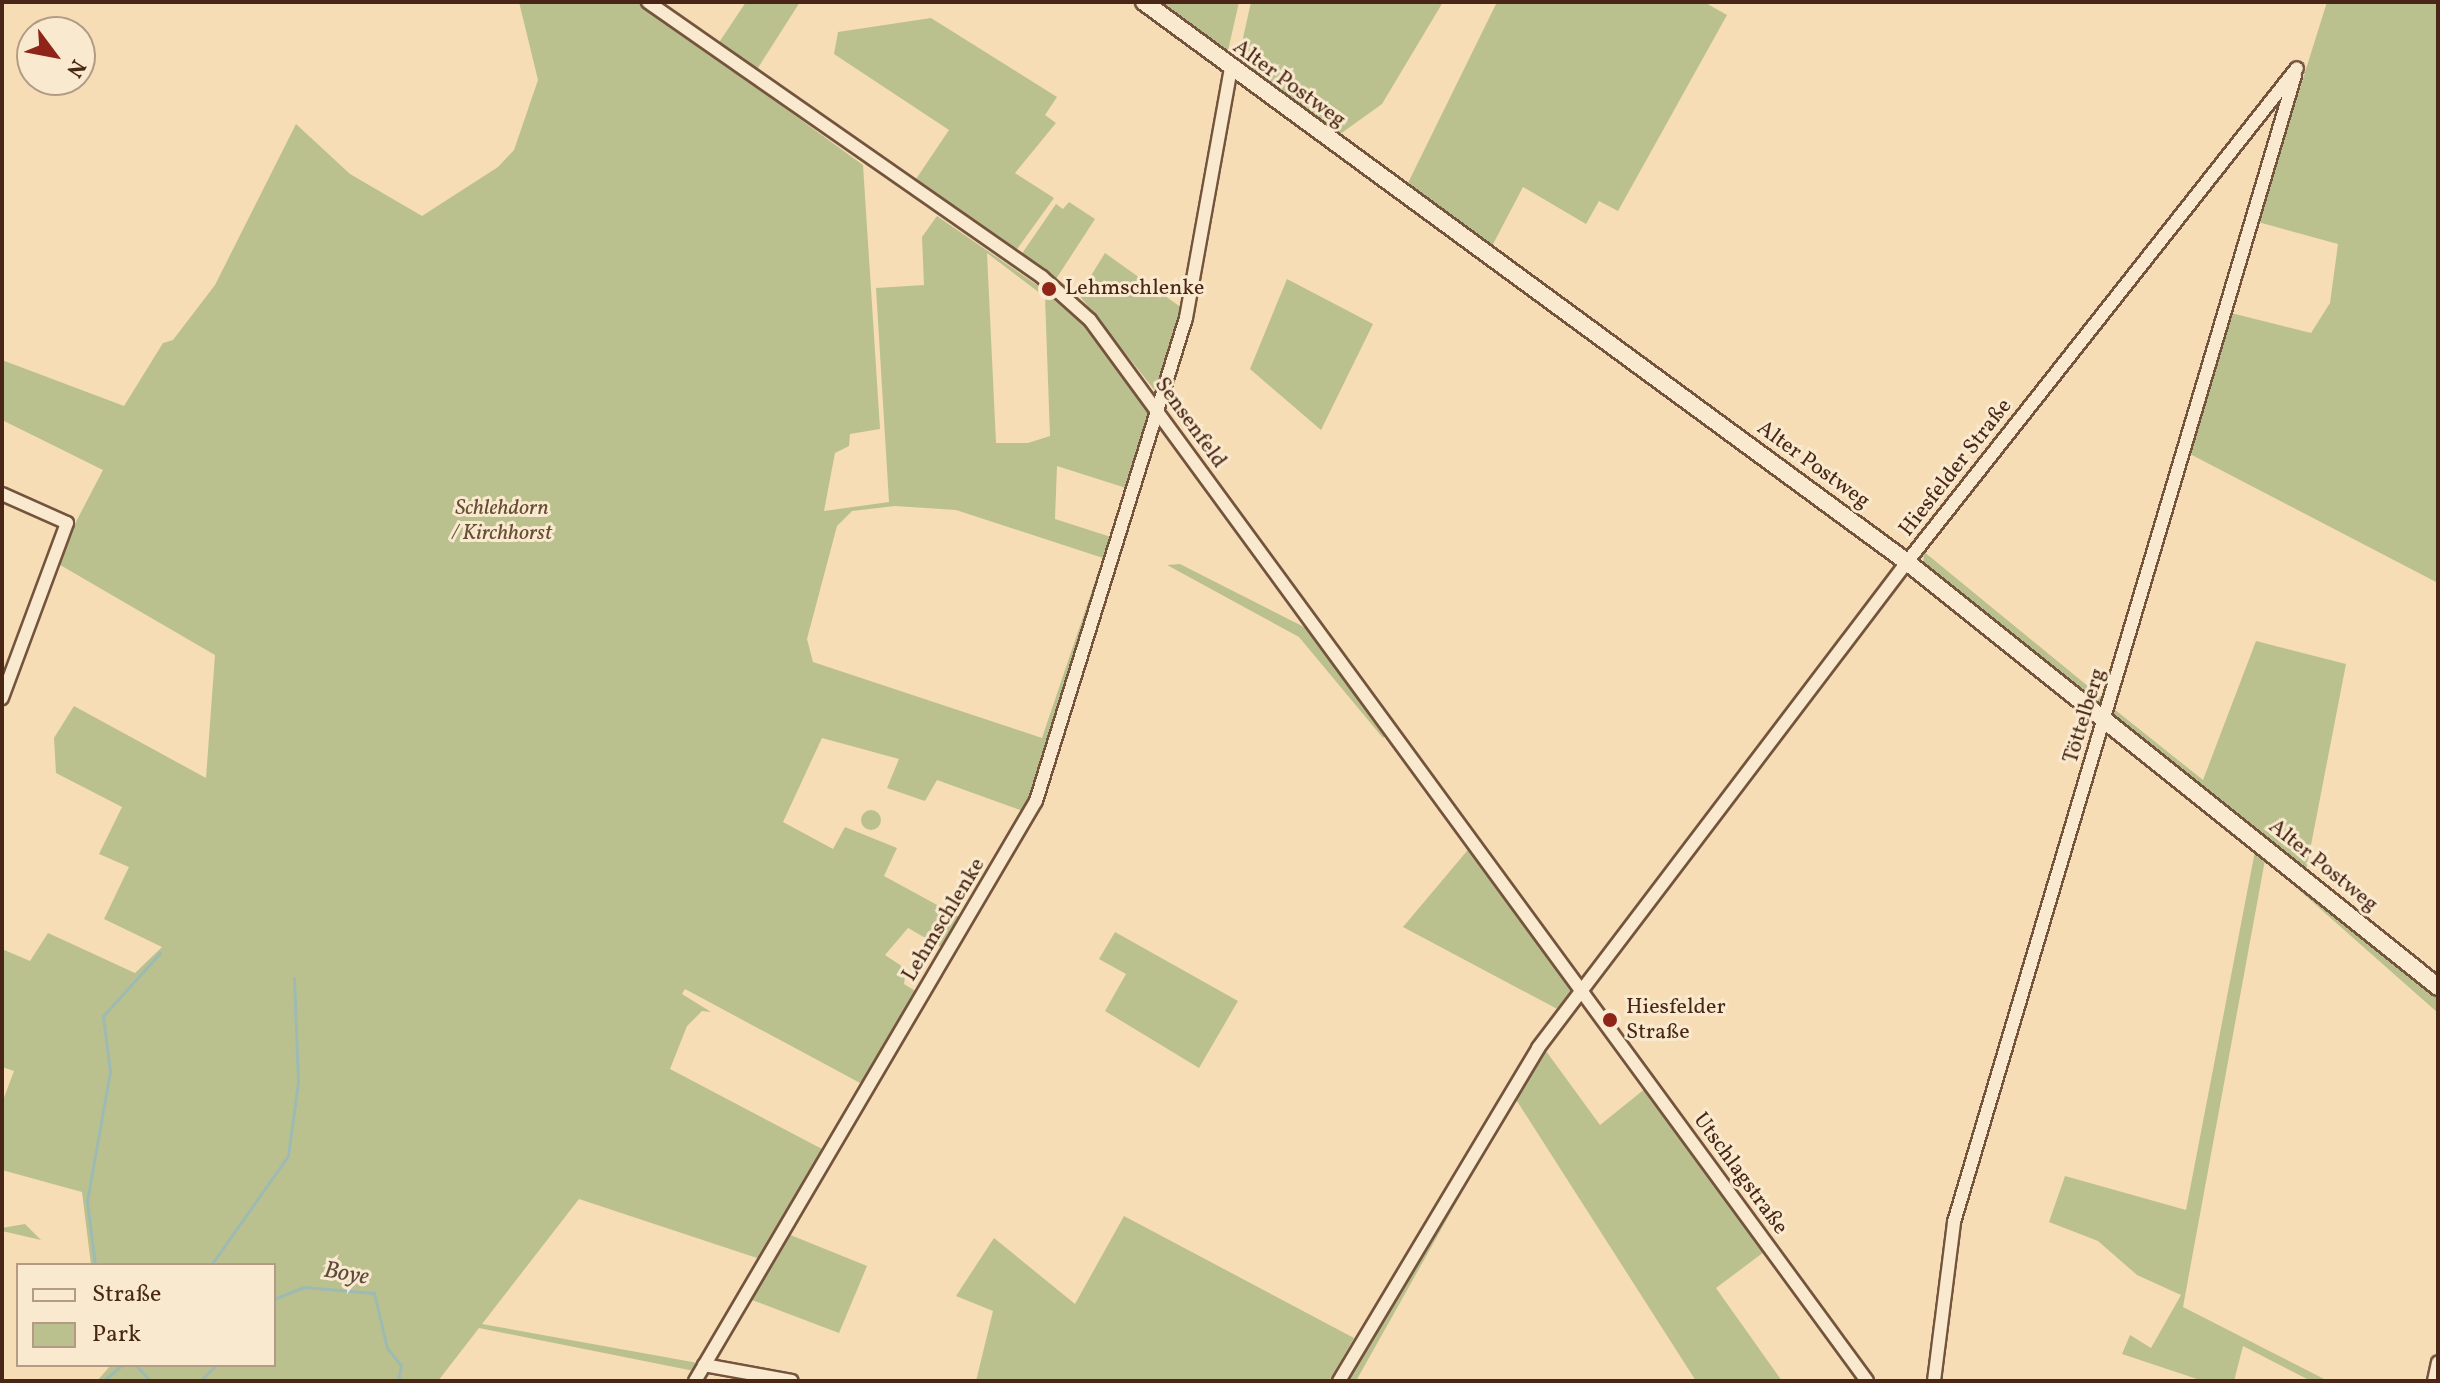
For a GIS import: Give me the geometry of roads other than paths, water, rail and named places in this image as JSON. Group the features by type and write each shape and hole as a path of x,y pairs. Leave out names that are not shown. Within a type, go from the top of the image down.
{"main road":[{"name":"Alter Postweg","path":"1144,2 1231,69 1907,562 2438,987"}],"street":[{"name":"Sensenfeld","path":"648,2 1051,284 1090,320 1582,989"},
{"name":"Hiesfelder Straße","path":"1339,1381 1538,1048 1907,562 2297,68"},
{"name":"Töttelberg","path":"1934,1381 1954,1222 2297,68"},
{"name":"Lehmschlenke","path":"695,1381 1036,801 1189,305 1231,69"},
{"path":"2,494 67,523 2,698"},
{"name":"Utschlagstraße","path":"1582,989 1867,1381"},
{"path":"2434,1381 2438,1362"},
{"path":"704,1365 792,1381"}],"waterway":[{"path":"95,1263 87,1201 110,1072 103,1016 160,953"},
{"path":"212,1263 288,1156 298,1082 294,978"},
{"name":"Boye","path":"276,1298 304,1287 374,1293 387,1348 401,1365 398,1381"},
{"name":"Boye","path":"103,1381 120,1367"},
{"name":"Boye","path":"138,1367 150,1381"},
{"name":"Boye","path":"200,1381 214,1367"}],"place":[{"name":"Lehmschlenke","path":"1049,289"},
{"name":"Hiesfelder Straße","path":"1610,1020"}],"park label":[{"name":"Schlehdorn / Kirchhorst","path":"502,520"}]}
